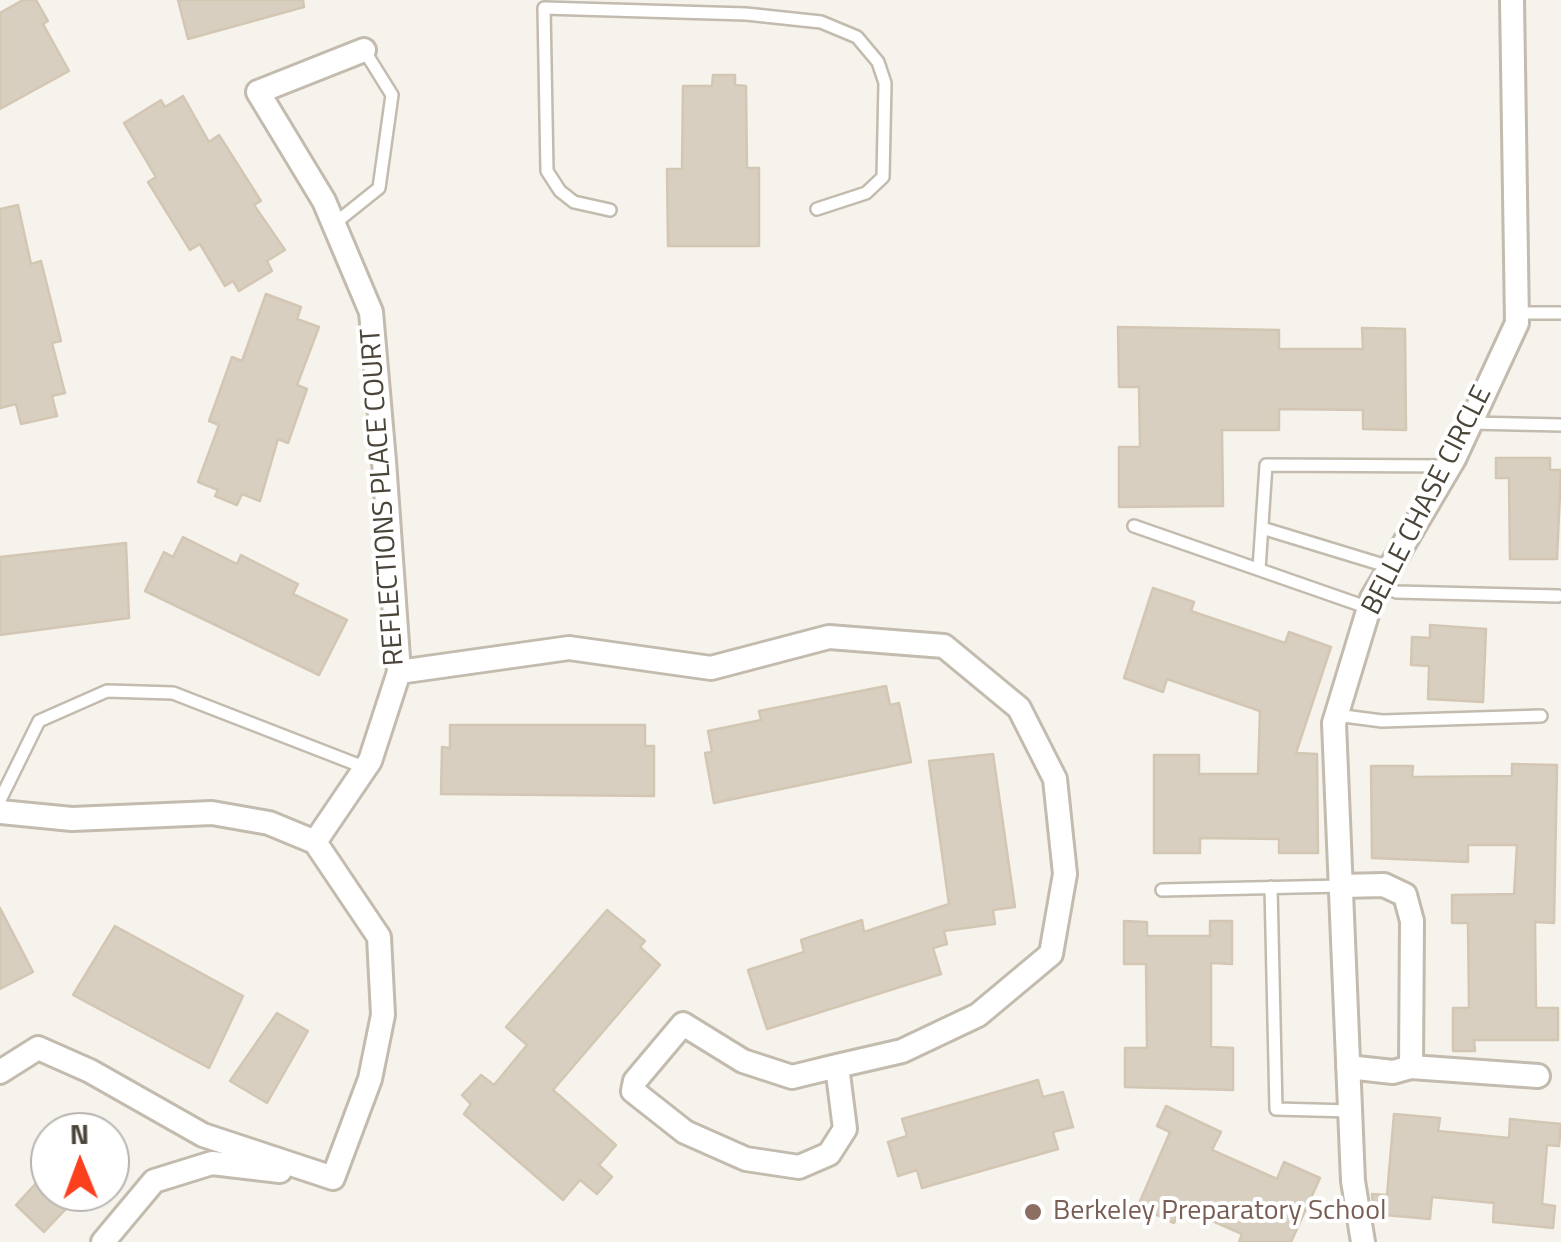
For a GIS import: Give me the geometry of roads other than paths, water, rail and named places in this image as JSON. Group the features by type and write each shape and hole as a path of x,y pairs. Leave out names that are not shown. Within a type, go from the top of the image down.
{"street":[{"name":"BELLE CHASE CIRCLE","path":"1363,1242 1352,1181 1336,716 1368,608 1450,466 1517,323 1512,0"},
{"name":"REFLECTIONS PLACE COURT","path":"315,842 366,768 399,672 371,312 334,224 258,92 364,50"},
{"path":"399,672 568,648 711,668 830,636 944,646 1019,708 1055,778 1065,874 1051,954 978,1015 902,1052 837,1066 792,1077 742,1062 684,1024 635,1081 633,1091 685,1132 746,1159 799,1166 829,1154 845,1129 837,1066"},
{"path":"0,812 72,819 212,813 269,823 315,842 379,937 383,1015 370,1079 333,1178"},
{"path":"1340,886 1384,885 1405,895 1412,922 1412,1067"},
{"path":"0,1072 38,1048 90,1071 202,1136 333,1178"},
{"path":"1348,1066 1393,1072 1412,1067 1538,1076"},
{"path":"104,1242 154,1181 212,1163 333,1178"}],"lane":[{"path":"610,210 574,202 560,191 547,171 544,4 746,14 821,22 858,37 878,62 885,83 883,177 866,193 817,208"},
{"path":"334,224 379,188 392,95 364,50"},
{"path":"1516,313 1561,313"},
{"path":"1471,423 1561,425"},
{"path":"1259,570 1266,464 1450,466"},
{"path":"1134,526 1368,608"},
{"path":"1262,528 1385,575 1396,592 1558,596"},
{"path":"0,800 39,721 107,691 173,693 366,768"},
{"path":"1336,716 1382,721 1541,716"},
{"path":"1162,890 1340,886"},
{"path":"1271,887 1276,1110 1350,1111"}],"place":[{"name":"Berkeley Preparatory School","path":"1033,1212"}]}
